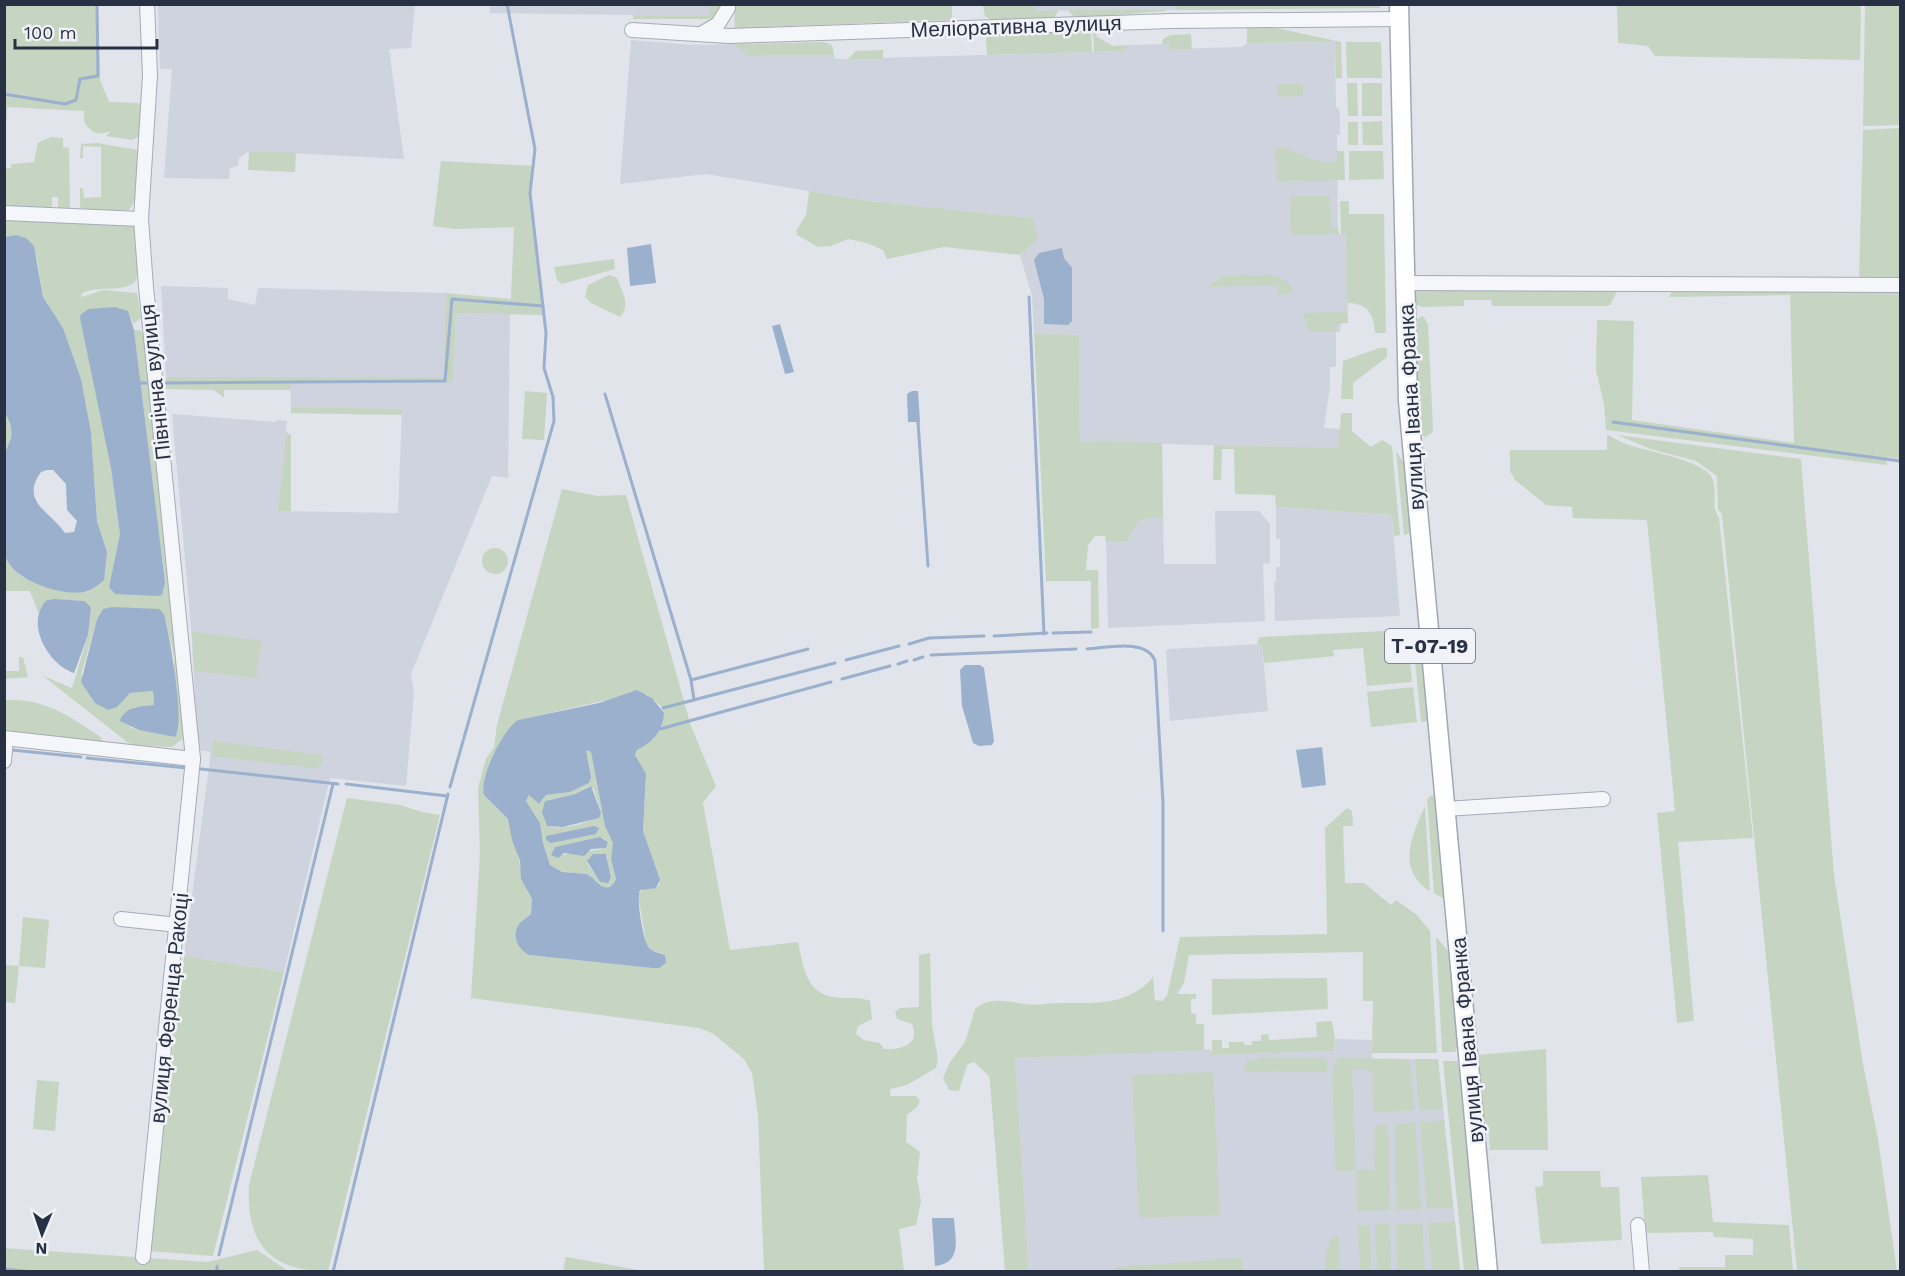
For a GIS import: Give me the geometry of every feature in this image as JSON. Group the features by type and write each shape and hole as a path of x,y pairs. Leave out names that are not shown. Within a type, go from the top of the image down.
{"main road":[{"name":"вулиця Івана Франка","path":"1400,12 1405,283 1411,442 1488,1272"}],"street":[{"name":"Північна вулиця","path":"147,4 150,84 141,219 193,759"},
{"path":"700,34 718,24 728,6"},
{"path":"728,6 729,36"},
{"name":"Меліоративна вулиця","path":"632,30 729,36 1400,12"},
{"path":"4,213 141,219"},
{"path":"1405,283 1900,285"},
{"path":"4,761 5,739 193,759"},
{"name":"вулиця Ференца Ракоці","path":"143,1257 193,759"},
{"path":"1445,809 1603,799"},
{"path":"121,920 178,925"},
{"path":"1638,1225 1642,1272"}],"shaded area":[{"path":"1341,4 1341,8 1035,11 1035,5 972,5"},
{"path":"158,5 415,5 411,48 389,49 404,159 249,151 239,158 238,166 230,168 229,179 164,178 172,69 160,69"},
{"path":"490,5 709,5 709,16 490,13"},
{"path":"631,40 693,45 734,44 747,56 834,55 835,59 1126,51 1126,45 1169,44 1170,49 1242,47 1247,43 1335,42 1336,107 1339,108 1340,119 1340,135 1337,135 1338,234 1346,234 1348,323 1341,323 1340,332 1336,332 1336,367 1330,367 1330,387 1324,428 1341,429 1340,448 1162,444 1164,564 1216,564 1215,511 1259,511 1270,524 1270,563 1263,564 1265,621 1108,628 1104,442 1080,441 1079,335 1034,333 1032,296 1020,255 1037,239 1033,218 870,201 706,174 620,184"},
{"path":"161,286 228,288 228,299 255,305 258,288 446,293 443,377 166,377"},
{"path":"456,313 510,314 508,478 492,476 411,674 414,694 406,786 330,778 284,972 184,956 211,752 198,750 191,626 172,414 287,421 278,511 398,513 402,409 291,407 290,383 453,382"},
{"path":"1276,507 1392,515 1400,616 1275,621 1274,582 1276,581 1276,567 1280,567 1280,539 1276,539"},
{"path":"1262,644 1268,711 1170,721 1166,651 1168,649"},
{"path":"1335,1039 1372,1040 1372,1059 1438,1059 1460,1271 1029,1271 1015,1058 1210,1049 1213,1055 1333,1051"}],"green space":[{"path":"1177,4 1380,4 1380,8 1175,10"},
{"path":"4,5 98,5 100,80 109,102 138,103 142,107 140,136 132,140 106,136 111,131 95,133 84,121 84,111 7,107 7,120 5,120"},
{"path":"709,5 722,5 715,17 710,19 633,19 633,15 709,16"},
{"path":"734,5 952,5 952,20 735,28"},
{"path":"1035,5 1036,11 1059,10 1054,18 993,21 985,16 983,6"},
{"path":"1617,5 1861,5 1860,60 1655,56 1648,46 1618,43"},
{"path":"1865,5 1900,5 1900,125 1863,126"},
{"path":"1068,10 1166,10 1166,11 1075,18"},
{"path":"1247,27 1272,27 1341,42 1342,78 1336,78 1335,42 1247,43"},
{"path":"1091,31 1092,52 987,55 986,38 992,35"},
{"path":"1093,31 1096,31 1097,37 1113,46 1126,45 1126,51 1094,52"},
{"path":"1191,34 1192,49 1169,49 1169,44 1162,44 1163,39 1170,35"},
{"path":"824,42 832,45 834,55 747,56 734,44"},
{"path":"1346,42 1381,42 1382,78 1347,78"},
{"path":"883,50 883,59 848,59 856,51"},
{"path":"1347,83 1357,83 1358,116 1348,116"},
{"path":"1362,83 1382,83 1382,116 1362,116"},
{"path":"1277,84 1303,84 1303,96 1277,97"},
{"path":"1382,121 1383,145 1363,145 1362,122"},
{"path":"1348,122 1358,122 1358,145 1348,145"},
{"path":"1900,128 1900,282 1859,282 1863,130"},
{"path":"51,137 63,138 63,147 69,148 70,210 58,210 58,197 52,197 52,209 5,208 4,169 11,168 11,164 34,162 38,143"},
{"path":"97,143 138,150 136,199 129,210 87,210 80,207 80,188 83,188 84,198 101,197 101,147 83,146 83,158 80,158 81,144"},
{"path":"1275,147 1285,148 1316,161 1337,161 1337,151 1344,151 1345,180 1277,181"},
{"path":"249,151 296,153 295,172 248,170"},
{"path":"1349,151 1383,151 1384,179 1349,180"},
{"path":"441,161 534,166 529,193 543,315 456,313 453,382 291,383 290,390 224,390 224,398 214,390 166,389 166,377 443,377 446,293 511,299 514,227 454,229 433,226"},
{"path":"809,191 870,201 1033,218 1038,239 1020,255 944,247 887,259 883,250 867,243 848,239 831,246 818,247 797,235 796,231 806,215"},
{"path":"1290,196 1330,196 1331,228 1338,228 1339,234 1291,235"},
{"path":"1340,201 1349,201 1349,214 1384,214 1386,333 1375,333 1373,320 1365,307 1347,303 1346,234 1341,234"},
{"path":"5,217 137,223 138,273 135,282 123,288 94,290 81,294 82,297 103,290 137,293 141,318 133,324 131,317 111,468 120,534 109,587 165,582 134,330 140,330 145,336 185,737 172,747 134,745 127,742 43,676 72,688 88,635 91,608 85,601 50,599 41,607 39,614 30,591 5,591 4,554 19,574 32,582 58,590 83,592 107,552 97,521 91,432 81,379 63,328 43,297 37,258 26,238 16,235 5,237","holes":["103,609 164,614 174,657 175,737 131,728 135,707 154,705 153,691 130,693 121,702 81,675 97,619"]},
{"path":"614,259 615,269 562,284 557,280 554,267"},
{"path":"609,275 617,278 624,298 625,308 620,317 591,303 585,297 588,285"},
{"path":"1274,275 1290,284 1292,293 1278,295 1278,285 1208,287 1223,276"},
{"path":"1414,289 1618,289 1610,305 1607,306 1492,306 1491,300 1464,300 1464,306 1423,307 1414,304"},
{"path":"1900,289 1900,459 1887,457 1887,465 1606,430 1604,404 1596,370 1597,320 1634,321 1632,420 1794,443 1790,295 1669,297 1672,292"},
{"path":"1347,312 1348,323 1336,324 1336,332 1309,332 1303,313"},
{"path":"1423,316 1428,324 1433,428 1432,433 1425,437 1419,433 1417,428 1415,320"},
{"path":"1034,333 1079,335 1080,441 1162,443 1163,517 1139,520 1127,541 1106,542 1105,536 1095,536 1088,545 1086,570 1098,570 1099,628 1091,629 1091,581 1046,581"},
{"path":"1379,348 1387,348 1387,357 1353,383 1353,399 1341,399 1343,361"},
{"path":"525,391 547,393 544,440 522,439"},
{"path":"291,407 402,409 402,415 291,413"},
{"path":"5,411 12,432 5,459"},
{"path":"1341,413 1352,413 1352,431 1371,447 1382,440 1392,446 1400,535 1394,536 1392,515 1276,507 1275,495 1235,494 1234,449 1222,449 1221,480 1213,480 1214,445 1339,448"},
{"path":"286,432 291,435 291,511 278,511"},
{"path":"1607,435 1632,446 1671,456 1697,466 1706,471 1714,483 1753,838 1678,842 1694,1021 1677,1023 1657,813 1675,811 1647,520 1573,518 1572,507 1546,505 1515,480 1510,471 1510,450 1607,450"},
{"path":"1617,435 1801,459 1834,875 1863,1064 1878,1139 1897,1271 1797,1271 1722,514 1718,510 1717,476 1696,461 1651,449"},
{"path":"1396,451 1405,465 1411,530 1404,535"},
{"path":"562,489 598,496 626,495 691,726 716,786 703,803 730,950 798,942 805,972 814,987 821,993 870,1001 872,1019 858,1026 856,1034 864,1040 880,1043 884,1049 907,1045 914,1037 912,1024 897,1019 895,1012 900,1008 919,1007 919,955 930,953 932,1025 938,1059 936,1068 907,1085 890,1089 890,1096 916,1096 920,1101 917,1107 907,1115 906,1142 920,1152 917,1178 921,1201 916,1225 899,1229 904,1271 764,1271 758,1116 752,1073 744,1059 712,1033 699,1028 471,998 480,854 478,788 486,759 494,747 497,725","holes":["647,694 663,708 663,719 658,733 635,755 646,780 643,831 660,884 656,888 644,888 638,894 646,943 652,950 665,955 652,968 529,955 523,921 531,914 532,899 527,891 508,819 484,795 518,720 611,699"]},
{"path":"495,548 504,552 508,561 504,570 495,574 486,570 482,561 486,552"},
{"path":"1421,629 1430,721 1421,722 1412,630"},
{"path":"1407,630 1412,682 1367,686 1363,648 1333,650 1334,656 1264,663 1262,644 1257,644 1260,637"},
{"path":"192,632 262,641 256,678 194,671"},
{"path":"19,657 23,657 28,677 5,679 5,671 19,671"},
{"path":"1413,687 1417,722 1371,727 1367,692"},
{"path":"4,700 31,702 54,709 88,728 104,742 5,732"},
{"path":"213,741 323,755 321,765 316,768 211,756"},
{"path":"586,750 591,752 605,826 613,843 611,859 616,879 612,885 605,888 588,874 562,872 550,865 540,823 526,801 529,795 540,803 546,795 570,792 589,783 591,777","holes":["589,786 594,789 601,814 590,821 570,826 550,827 545,823 547,800 575,794","604,838 609,843 602,849 561,855 555,847","593,854 607,856 611,880 599,880 587,863"]},
{"path":"1432,795 1436,798 1445,900 1434,893 1427,799"},
{"path":"347,798 400,805 440,815 328,1271 308,1270 290,1266 265,1250 257,1238 252,1223 249,1185"},
{"path":"1425,806 1430,891 1419,883 1410,863 1412,840"},
{"path":"1347,808 1352,811 1353,826 1343,826 1345,883 1364,883 1391,905 1396,900 1417,915 1430,931 1437,1053 1372,1053 1373,1001 1363,1001 1363,952 1189,955 1184,983 1177,994 1196,994 1196,999 1191,999 1191,1013 1196,1014 1196,1024 1204,1024 1204,1050 1015,1058 1029,1271 1005,1271 989,1076 974,1062 967,1065 959,1091 949,1090 943,1078 950,1062 965,1042 975,1009 993,1001 1034,1005 1111,1001 1133,993 1153,977 1155,1000 1162,1001 1167,996 1180,937 1327,934 1325,828"},
{"path":"23,917 49,920 45,968 19,966"},
{"path":"1436,937 1449,952 1459,1045 1455,1052 1442,1052"},
{"path":"184,956 284,972 213,1256 148,1251"},
{"path":"5,965 19,966 15,1003 5,1002"},
{"path":"1327,978 1328,1009 1212,1015 1212,979"},
{"path":"1332,1021 1335,1039 1333,1051 1212,1055 1212,1040 1222,1040 1222,1048 1229,1048 1229,1042 1244,1042 1244,1045 1252,1045 1252,1041 1261,1041 1261,1035 1268,1034 1269,1040 1317,1037 1316,1022"},
{"path":"1546,1049 1548,1150 1490,1150 1488,1125 1483,1119 1477,1055"},
{"path":"1263,1057 1323,1057 1328,1062 1327,1072 1244,1071 1246,1062"},
{"path":"1338,1058 1410,1059 1414,1110 1373,1113 1372,1071 1355,1069 1352,1072 1356,1170 1336,1171 1332,1072"},
{"path":"1415,1059 1438,1059 1443,1109 1419,1110"},
{"path":"1443,1061 1458,1061 1477,1259 1476,1271 1464,1271"},
{"path":"1213,1072 1220,1215 1139,1218 1132,1075"},
{"path":"37,1080 59,1082 55,1131 33,1129"},
{"path":"1444,1120 1453,1208 1427,1209 1420,1122"},
{"path":"1415,1122 1421,1209 1396,1210 1395,1124"},
{"path":"1388,1124 1390,1210 1357,1211 1356,1170 1375,1169 1374,1125"},
{"path":"1543,1171 1600,1171 1601,1187 1619,1187 1622,1240 1541,1244 1535,1187 1543,1186"},
{"path":"1708,1175 1713,1222 1789,1225 1793,1271 1680,1271 1679,1267 1725,1267 1725,1255 1753,1255 1753,1239 1714,1237 1713,1232 1645,1233 1641,1177"},
{"path":"1455,1222 1460,1271 1432,1271 1428,1223"},
{"path":"1422,1223 1425,1271 1397,1271 1396,1224"},
{"path":"1375,1224 1390,1224 1391,1271 1377,1271"},
{"path":"1358,1225 1370,1225 1371,1271 1340,1271 1360,1270"},
{"path":"1339,1237 1340,1271 1326,1271 1325,1256 1331,1238"},
{"path":"4,1248 207,1262 257,1250 288,1271 5,1271"},
{"path":"566,1257 644,1271 563,1271"},
{"path":"1242,1258 1243,1271 1178,1272 1177,1269 1116,1272 1116,1267"}],"water":[{"path":"16,235 26,238 34,246 43,297 63,328 81,379 91,432 97,521 107,552 104,580 84,592 62,591 36,584 15,570 4,551 3,467 11,436 11,426 4,411 4,237","holes":["53,470 66,484 67,510 77,521 74,532 65,533 35,498 35,482 41,472"]},
{"path":"651,244 656,283 630,286 627,248"},
{"path":"1062,248 1064,258 1072,268 1072,321 1068,325 1044,324 1044,299 1034,260 1039,253"},
{"path":"115,307 128,311 134,330 165,582 162,595 157,596 115,594 109,587 120,534 111,468 80,318 81,314 89,309"},
{"path":"780,324 794,372 785,374 772,326"},
{"path":"918,391 920,422 908,422 907,394"},
{"path":"47,600 85,601 91,608 88,635 74,673 64,668 48,652 39,631 40,609"},
{"path":"112,607 159,609 164,614 178,698 178,729 175,737 139,730 120,721 129,710 154,705 153,691 130,693 117,707 108,710 95,703 81,682 97,619 103,609"},
{"path":"965,665 980,665 984,668 994,741 992,745 979,746 973,743 962,706 960,670"},
{"path":"637,690 652,698 664,713 656,736 637,750 635,755 646,774 643,831 660,880 656,888 640,890 639,909 648,946 665,955 666,963 659,968 529,955 519,946 516,938 519,924 531,914 532,899 521,879 520,861 512,840 508,819 484,795 485,777 499,743 518,720 599,703","holes":["586,750 591,752 605,826 613,843 611,859 616,879 609,887 602,886 587,874 562,872 550,865 540,823 526,801 529,795 539,804 546,795 570,792 589,783 591,777"]},
{"path":"1322,747 1326,785 1302,788 1296,750"},
{"path":"591,786 601,813 599,818 563,827 547,826 542,812 545,801 575,794"},
{"path":"594,826 599,828 596,834 551,843 546,840 546,836"},
{"path":"600,837 608,842 606,848 591,849 584,856 564,853 558,858 551,855 555,847"},
{"path":"593,854 606,854 611,878 608,883 600,882 587,861"},
{"path":"932,1218 954,1218 955,1234 954,1255 944,1264 935,1266"}],"waterway":[{"path":"4,94 65,104 76,100 80,79 98,76 97,4"},
{"path":"450,787 554,421 553,397 544,368 546,333 530,193 535,149 507,4"},
{"path":"1029,297 1044,634"},
{"path":"166,383 445,381 452,299 543,306"},
{"path":"140,383 150,383"},
{"path":"605,394 691,680 694,700"},
{"path":"918,422 928,566"},
{"path":"1613,422 1900,461"},
{"path":"1053,633 1091,632"},
{"path":"994,636 1047,633"},
{"path":"909,644 929,638 984,636"},
{"path":"846,660 899,646"},
{"path":"1087,649 1115,646 1135,647 1144,649 1155,661 1163,803 1163,931"},
{"path":"691,680 808,649"},
{"path":"931,655 1076,649"},
{"path":"914,660 923,657"},
{"path":"898,664 907,661"},
{"path":"663,708 835,663"},
{"path":"842,679 890,666"},
{"path":"660,729 831,682"},
{"path":"12,750 81,757"},
{"path":"87,758 187,768"},
{"path":"201,769 338,784"},
{"path":"219,1255 333,784"},
{"path":"346,784 447,796"},
{"path":"333,1272 448,794"},
{"path":"217,1266 217,1272"},
{"path":"4,1269 32,1272"},
{"path":"97,1272 110,1272"}]}
